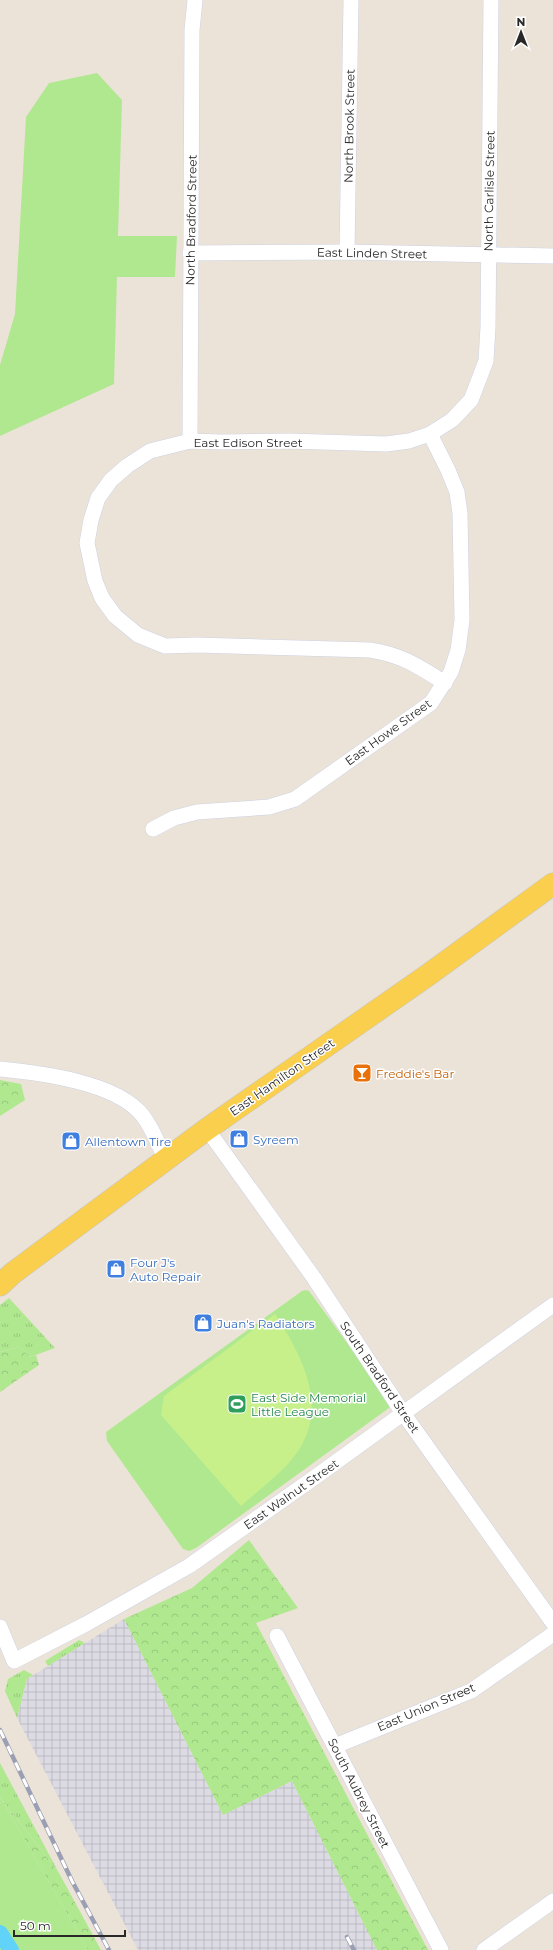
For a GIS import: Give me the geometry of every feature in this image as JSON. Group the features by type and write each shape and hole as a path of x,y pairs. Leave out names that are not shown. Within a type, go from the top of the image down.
{"main road":[{"name":"East Hamilton Street","path":"4,1280 166,1160 428,975 553,884"}],"street":[{"name":"North Bradford Street","path":"190,441 192,30 195,0"},
{"name":"North Brook Street","path":"348,252 351,0"},
{"name":"North Carlisle Street","path":"478,381 486,361 491,0"},
{"name":"East Linden Street","path":"190,253 348,252 553,256"},
{"name":"East Edison Street","path":"445,683 415,664 391,653 370,650 165,646 138,635 115,616 102,598 95,581 87,543 91,520 98,498 111,480 127,466 150,451 190,441 288,441 386,444 409,440 430,434 452,420 471,400 478,381"},
{"name":"East Howe Street","path":"153,829 174,818 197,812 269,807 294,799 431,702 445,683 451,672 458,650 462,620 460,513 457,492 430,434"},
{"path":"0,1068 68,1079 114,1094 130,1104 143,1116 166,1160"},
{"name":"South Bradford Street","path":"208,1130 314,1278 403,1413 553,1624"},
{"name":"East Walnut Street","path":"0,1627 14,1661 86,1624 189,1566 318,1475 553,1305"},
{"name":"East Union Street","path":"335,1746 471,1691 553,1624"},
{"name":"South Aubrey Street","path":"277,1636 441,1950"},
{"path":"484,1950 553,1901"}],"shaded area":[{"path":"124,1619 223,1815 292,1781 377,1950 138,1950 17,1718 27,1679"}],"green space":[{"path":"97,73 122,100 118,236 177,236 175,277 117,277 114,384 0,436 0,365 15,314 26,117 49,83"},
{"path":"0,1080 21,1084 25,1100 0,1116"},
{"path":"302,1291 309,1291 389,1400 389,1408 196,1548 189,1551 183,1549 107,1441 106,1432"},
{"path":"9,1298 55,1348 30,1357 20,1347 0,1352 0,1305"},
{"name":"East Side Memorial Little League","path":"275,1314 305,1370 310,1389 312,1408 309,1427 301,1446 287,1465 241,1506 161,1415 164,1396"},
{"path":"20,1347 30,1357 36,1355 39,1365 0,1392 0,1352"},
{"path":"249,1540 298,1608 256,1623 428,1950 377,1950 292,1781 223,1815 124,1619 192,1588"},
{"path":"79,1640 85,1643 48,1666 45,1661"},
{"path":"24,1670 33,1675 27,1679 17,1718 5,1691 8,1679"},
{"path":"0,1763 59,1873 0,1797"},
{"path":"0,1797 59,1873 101,1950 88,1950"},
{"path":"0,1797 88,1950 0,1950"}],"waterway":[{"path":"0,1933 11,1950"}],"railway":[{"path":"0,1730 72,1881 109,1950"},
{"path":"347,1937 354,1950"}],"place":[{"name":"Freddie's Bar","path":"362,1073"},
{"name":"Syreem","path":"239,1139"},
{"name":"Allentown Tire","path":"71,1141"},
{"name":"Four J's Auto Repair","path":"116,1269"},
{"name":"Juan's Radiators","path":"203,1323"},
{"name":"East Side Memorial Little League","path":"237,1404"}]}
